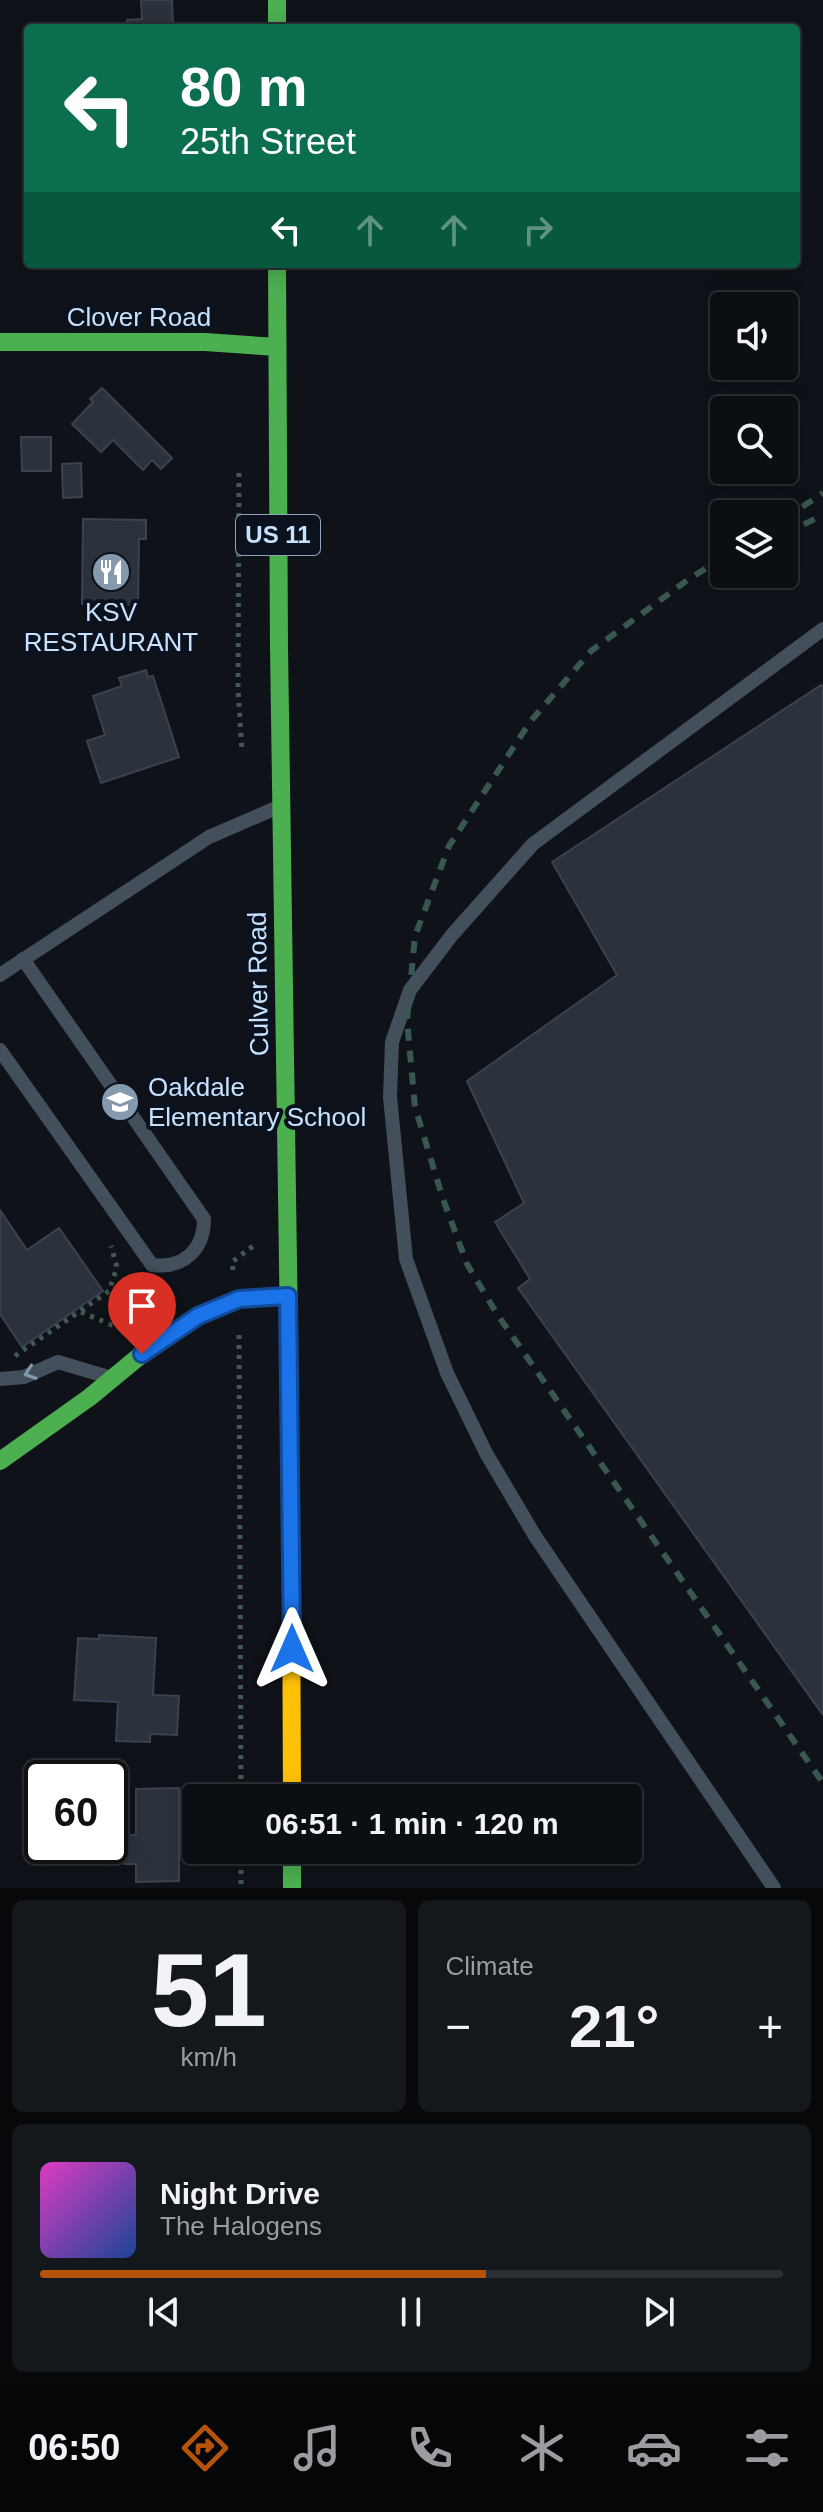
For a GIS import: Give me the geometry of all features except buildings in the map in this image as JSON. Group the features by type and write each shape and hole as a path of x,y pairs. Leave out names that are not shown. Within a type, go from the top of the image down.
{"main road":[{"path":"277,0 277,24"},
{"name":"Culver Road","path":"277,268 292,1784"},
{"name":"Clover Road","path":"0,342 205,342 277,347"},
{"path":"0,1461 90,1397 142,1354 198,1316 239,1299 288,1296"},
{"path":"292,1864 292,1888"}],"lane":[{"path":"774,1888 535,1536 486,1453 447,1373 406,1259 390,1097 392,1042 410,990 452,935 533,844 823,629"},
{"path":"0,975 209,837 280,807"},
{"path":"0,1050 152,1265 168,1267 198,1246 204,1219 23,959"},
{"path":"0,1379 24,1377 58,1362 113,1379"}],"path":[{"path":"239,470 238,690 243,759"},
{"path":"13,1357 109,1291 117,1267 111,1247 102,1234"},
{"path":"241,1784 239,1299 232,1262 254,1245 256,1234"},
{"path":"241,1864 241,1888"}],"railway":[{"path":"798,510 823,493"},
{"path":"798,527 823,515"},
{"path":"710,566 591,651 530,722 449,846 415,936 407,1020 415,1107 467,1264 497,1314 823,1783"}],"traffic: fast":[{"path":"277,0 277,24"},
{"path":"277,268 289,1331"},
{"path":"0,342 205,342 277,347"},
{"path":"0,1461 90,1397 142,1354 198,1316 239,1299 288,1296"},
{"path":"292,1864 292,1888"}],"traffic: slow":[{"path":"291,1566 292,1784"}],"traffic: jam":[{"path":"289,1331 291,1566"}],"place":[{"name":"KSV RESTAURANT","path":"111,572"},
{"name":"Oakdale Elementary School","path":"120,1102"}],"route":[{"path":"142,1354 198,1316 239,1299 288,1296 292,1649"}]}
